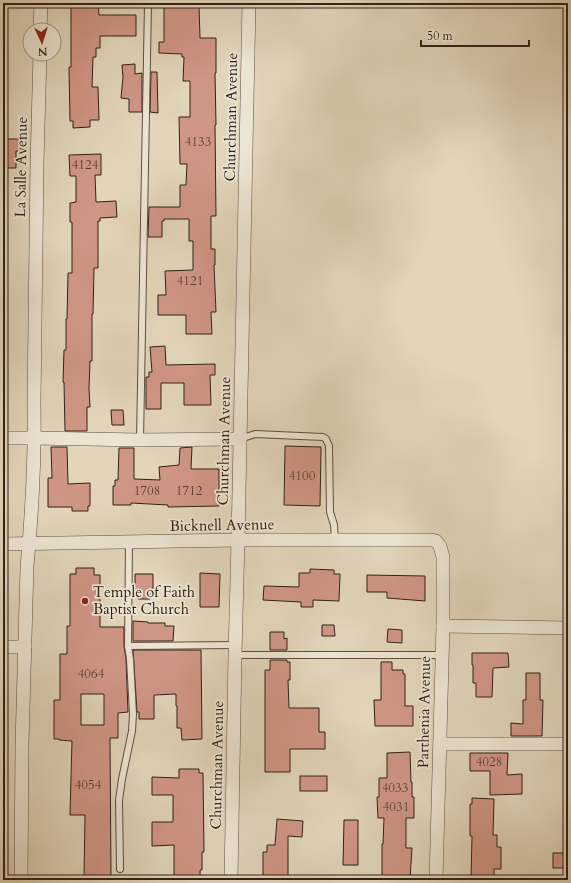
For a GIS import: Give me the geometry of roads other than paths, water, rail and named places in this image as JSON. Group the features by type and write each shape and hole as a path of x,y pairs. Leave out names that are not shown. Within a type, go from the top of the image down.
{"street":[{"path":"40,22 41,3"},
{"name":"Churchman Avenue","path":"231,880 249,3"},
{"name":"La Salle Avenue","path":"21,880 22,744 27,567 34,438 37,163 40,62"},
{"path":"3,438 140,440 240,439"},
{"name":"Bicknell Avenue","path":"3,544 238,540 432,540 436,541 440,546"},
{"name":"Parthenia Avenue","path":"436,880 443,626 443,557 440,546"},
{"path":"443,626 568,628"},
{"path":"3,647 25,647"},
{"path":"440,744 568,744"}],"lane":[{"path":"140,440 148,3"},
{"path":"240,439 255,434 323,437 326,439 329,446 330,512 334,525 335,540"},
{"path":"120,869 119,800 132,731 133,714 128,646 129,542"},
{"path":"128,646 442,655"}],"place":[{"name":"Temple of Faith Baptist Church","path":"85,601"}]}
